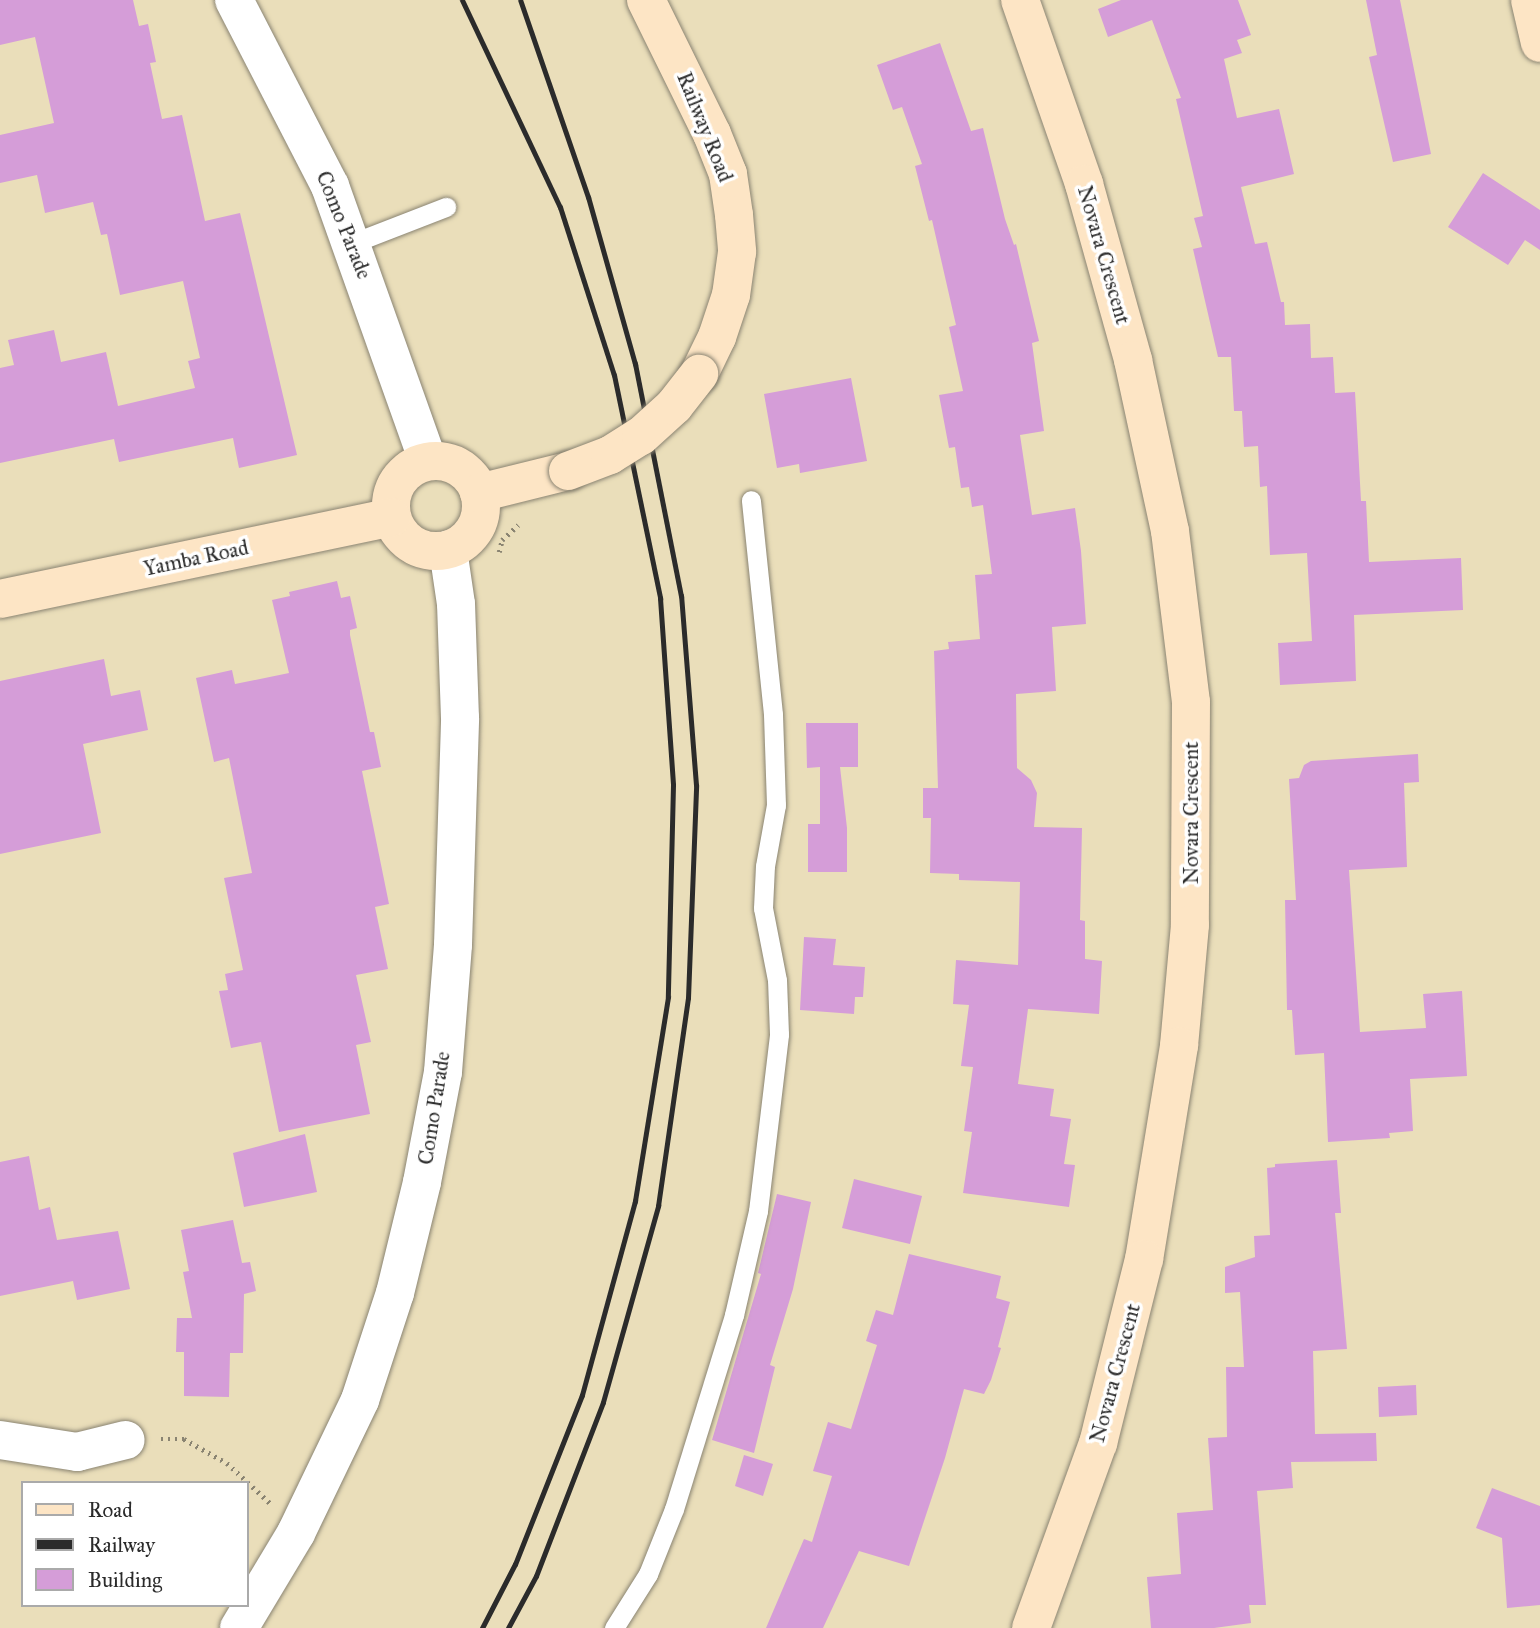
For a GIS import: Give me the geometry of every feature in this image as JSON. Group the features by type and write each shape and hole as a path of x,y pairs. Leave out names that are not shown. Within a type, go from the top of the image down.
{"street":[{"name":"Como Parade","path":"234,0 307,138 353,243 428,461"},
{"name":"Railway Road","path":"479,493 568,471 610,455 642,436 674,406 699,374 717,337 731,295 737,252 728,174 712,134 646,0"},
{"name":"Novara Crescent","path":"1020,0 1084,184 1133,360 1170,531 1191,702 1190,925 1179,1046 1144,1259 1098,1443 1031,1628"},
{"path":"1530,0 1540,43"},
{"path":"428,461 454,464 474,481 479,493 479,521 461,544 448,550 433,551 414,545 397,531 391,517 394,488 402,475 428,461"},
{"name":"Yamba Road","path":"0,599 391,517"},
{"name":"Como Parade","path":"239,1628 296,1533 360,1400 396,1293 422,1182 443,1072 453,945 460,718 456,604 448,550"},
{"path":"0,1440 77,1452 126,1440"}],"lane":[{"path":"353,243 446,207"},
{"path":"614,1628 648,1574 674,1509 734,1315 758,1211 779,1034 777,980 763,908 765,866 776,805 773,714 751,500"}],"path":[{"path":"499,552 502,540 518,524"},
{"path":"126,1440 184,1439 226,1463 246,1481"},
{"path":"248,1483 296,1533"}],"building":[{"path":"0,0 133,0 139,26 148,24 156,62 150,63 162,119 182,115 205,221 240,213 297,455 239,468 233,438 119,462 114,439 0,463 0,368 14,365 8,340 54,330 61,362 106,352 118,406 195,388 188,361 200,358 183,281 120,295 107,234 101,235 93,202 45,213 37,175 0,183 0,135 54,123 35,37 0,45"},
{"path":"1121,0 1238,0 1251,35 1237,40 1242,53 1224,59 1237,118 1279,109 1294,174 1241,187 1255,244 1267,242 1281,302 1284,302 1285,325 1310,324 1311,358 1333,357 1335,393 1355,392 1361,501 1366,501 1369,562 1461,558 1463,610 1354,615 1356,681 1280,685 1278,643 1312,641 1307,553 1270,555 1267,486 1260,487 1258,446 1244,447 1242,411 1234,411 1231,357 1218,357 1193,249 1202,247 1194,218 1203,216 1176,99 1181,98 1152,20 1108,37 1098,9"},
{"path":"1366,0 1400,0 1431,154 1393,162 1369,57 1377,55"},
{"path":"940,43 971,131 983,128 1005,219 1014,245 1016,244 1039,341 1032,343 1044,431 1020,435 1032,515 1075,508 1081,551 1086,624 1052,627 1056,691 1016,694 1017,768 1031,780 1037,793 1034,827 1082,828 1080,920 1085,921 1085,959 1102,961 1099,1014 1028,1009 1018,1084 1054,1089 1050,1116 1071,1119 1064,1164 1075,1165 1069,1207 963,1193 972,1132 964,1131 973,1067 961,1066 969,1005 953,1004 956,960 1018,965 1020,882 959,880 959,874 930,873 931,818 923,818 923,788 938,788 934,651 949,649 948,642 980,639 975,575 992,574 983,505 972,507 969,487 961,488 955,447 949,448 939,395 963,391 949,327 956,325 932,220 929,221 915,166 922,164 902,107 893,110 877,65"},
{"path":"1483,173 1540,210 1540,250 1525,240 1508,265 1448,227"},
{"path":"851,378 867,461 800,473 799,464 777,468 764,394"},
{"path":"337,581 341,598 350,596 357,628 350,630 350,635 370,732 374,732 381,767 362,771 389,904 375,907 388,969 356,975 371,1042 356,1045 370,1114 279,1132 261,1042 231,1048 219,991 228,990 225,974 243,970 224,878 252,873 229,758 214,762 196,678 232,670 235,684 289,673 272,600 290,596 289,592"},
{"path":"104,659 111,696 140,690 148,730 83,744 101,833 0,854 0,681"},
{"path":"806,723 858,723 858,767 840,767 847,828 847,872 808,872 808,824 820,824 820,767 807,768"},
{"path":"1418,754 1419,782 1404,783 1407,867 1349,870 1360,1032 1426,1028 1423,994 1462,991 1467,1076 1410,1079 1413,1131 1389,1133 1390,1138 1328,1142 1324,1053 1295,1055 1292,1010 1287,1010 1285,900 1296,900 1289,779 1299,778 1304,765 1311,761"},
{"path":"804,937 836,939 833,965 865,967 863,997 855,997 854,1014 800,1010"},
{"path":"305,1134 317,1192 244,1207 233,1153"},
{"path":"29,1156 39,1210 50,1207 57,1240 118,1231 130,1289 77,1300 73,1281 0,1296 0,1162"},
{"path":"1337,1160 1341,1213 1335,1213 1347,1349 1313,1351 1315,1434 1376,1433 1377,1461 1291,1462 1293,1488 1257,1491 1266,1605 1249,1605 1251,1623 1214,1628 1151,1628 1147,1577 1181,1574 1177,1513 1213,1510 1208,1438 1227,1437 1226,1367 1244,1367 1240,1292 1225,1293 1225,1267 1255,1257 1254,1236 1270,1235 1267,1168 1275,1167 1275,1164"},
{"path":"854,1179 922,1196 910,1244 842,1228"},
{"path":"777,1194 811,1202 793,1289 770,1365 775,1367 754,1453 712,1440 761,1274 758,1273"},
{"path":"233,1220 242,1263 250,1262 256,1291 244,1294 243,1353 230,1353 229,1397 184,1396 184,1352 176,1352 177,1318 192,1318 183,1272 189,1271 181,1230"},
{"path":"909,1254 1001,1276 996,1298 1010,1302 998,1347 1001,1348 991,1380 984,1394 964,1389 945,1458 909,1566 859,1551 823,1628 766,1628 804,1539 812,1542 832,1476 813,1471 828,1422 851,1429 877,1345 866,1341 876,1310 893,1315"},
{"path":"1416,1385 1417,1415 1379,1417 1378,1387"},
{"path":"744,1455 773,1464 763,1496 735,1486"},
{"path":"1492,1488 1540,1506 1540,1605 1507,1608 1502,1538 1476,1528"}],"railway":[{"path":"462,0 560,207 614,375 660,598 673,785 668,997 635,1201 582,1395 515,1564 482,1628"},
{"path":"508,1628 536,1576 603,1402 658,1206 688,998 696,785 681,596 635,364 588,197 520,0"}]}
